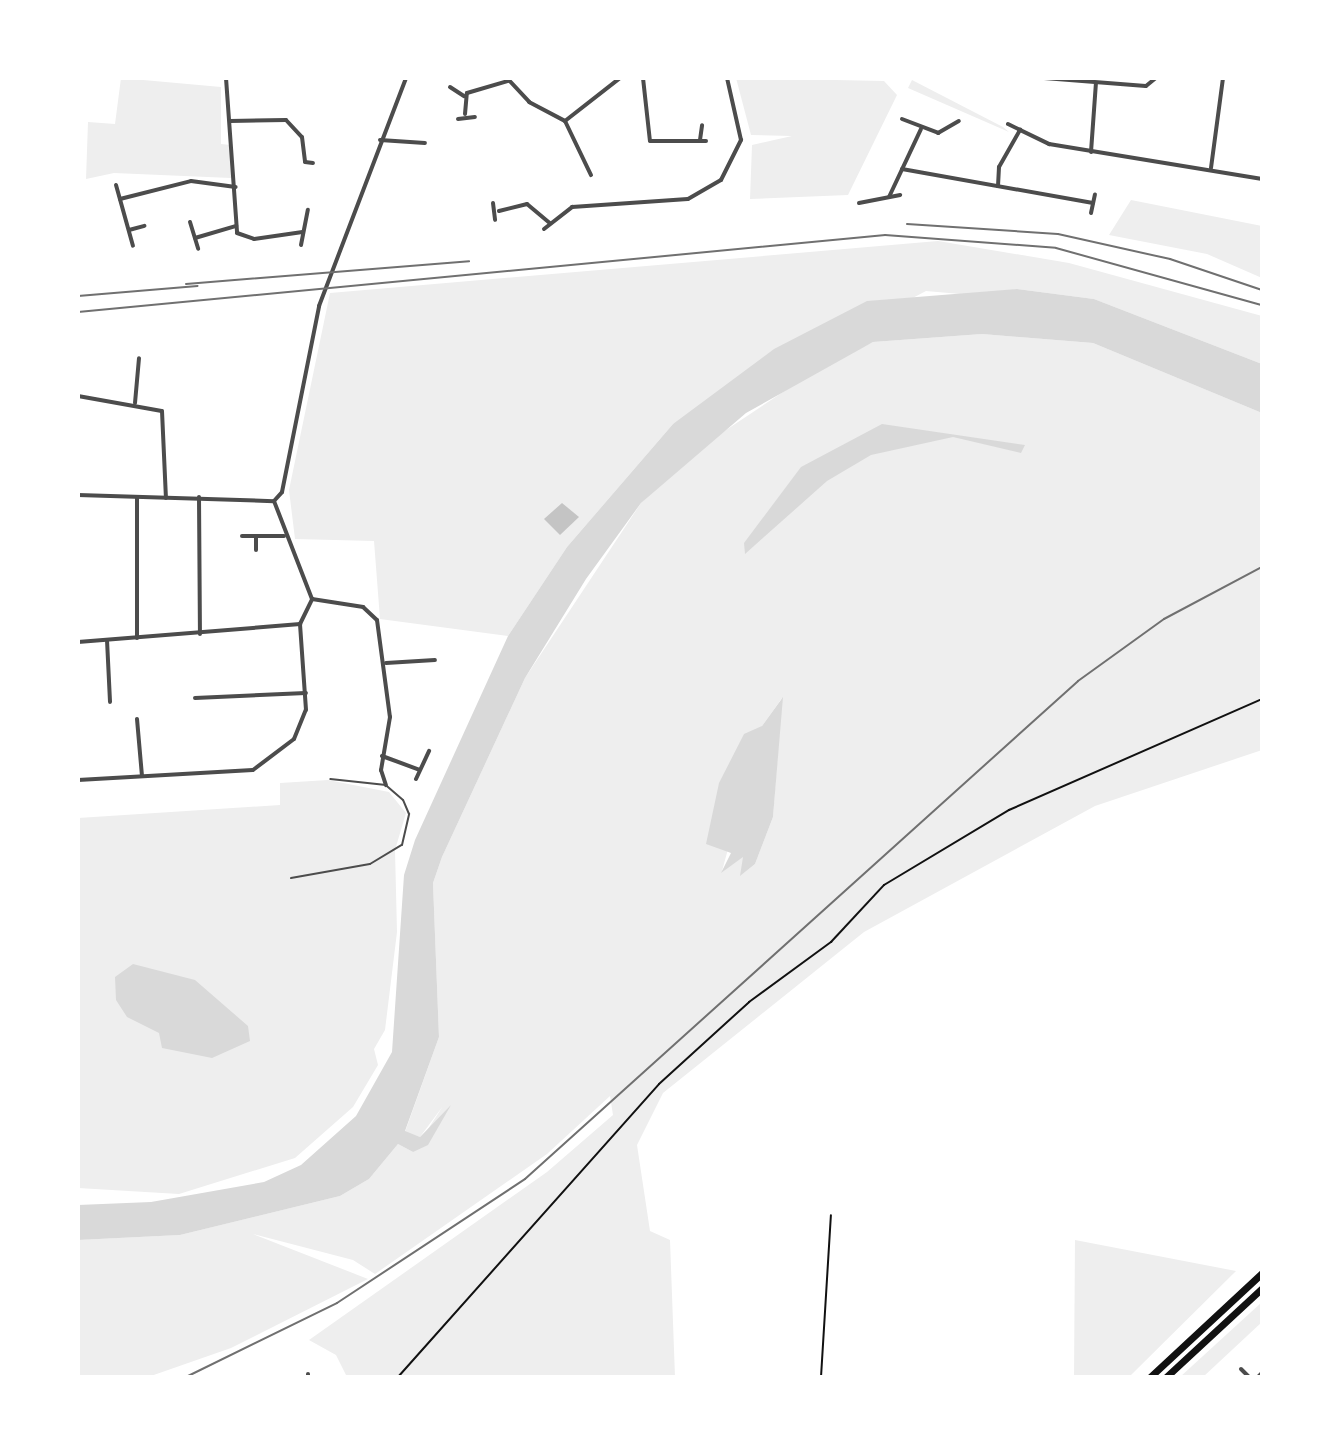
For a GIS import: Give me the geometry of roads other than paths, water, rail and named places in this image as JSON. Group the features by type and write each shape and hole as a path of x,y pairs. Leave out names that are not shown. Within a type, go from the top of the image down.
{"highway":[{"path":"1150,1377 1262,1273"},
{"path":"1166,1377 1262,1288"}],"street":[{"path":"226,78 236,187 236,226 247,239 303,232"},
{"path":"274,501 282,492 319,306 361,181 406,78"},
{"path":"596,78 602,87"},
{"path":"565,121 602,87 620,78"},
{"path":"643,78 650,141"},
{"path":"544,229 572,207 694,198 721,180 741,140 727,78"},
{"path":"1044,78 1146,86 1156,78"},
{"path":"1211,168 1223,78"},
{"path":"464,96 508,80 565,121 591,175"},
{"path":"1091,152 1096,83"},
{"path":"450,87 464,96"},
{"path":"464,96 465,114"},
{"path":"465,114 475,117"},
{"path":"458,119 465,114"},
{"path":"902,119 921,129 947,132 959,121"},
{"path":"230,121 286,120 302,137 305,162 313,163"},
{"path":"1008,124 1091,152 1211,168 1262,179"},
{"path":"643,148 650,141 703,140 702,125"},
{"path":"889,197 921,129"},
{"path":"998,186 999,167 1020,130"},
{"path":"380,140 425,143"},
{"path":"578,164 587,162"},
{"path":"902,169 1093,203"},
{"path":"120,199 191,181 236,187"},
{"path":"116,185 133,246"},
{"path":"1091,213 1095,194"},
{"path":"859,203 900,195"},
{"path":"493,203 499,211"},
{"path":"499,211 527,204 550,223"},
{"path":"301,245 308,210"},
{"path":"495,220 499,211"},
{"path":"190,222 198,249"},
{"path":"129,230 144,226"},
{"path":"195,238 236,226"},
{"path":"135,405 139,358"},
{"path":"78,396 135,405 165,414 166,498"},
{"path":"78,495 274,501"},
{"path":"137,497 137,638"},
{"path":"199,497 200,634"},
{"path":"78,780 264,765 294,739 306,693 300,624 312,599 284,536 274,501"},
{"path":"242,536 284,536"},
{"path":"256,536 256,550"},
{"path":"312,599 370,610 386,663 390,717 382,756 386,785"},
{"path":"78,642 300,624"},
{"path":"107,640 110,702"},
{"path":"386,663 435,660"},
{"path":"195,698 306,693"},
{"path":"137,719 142,776"},
{"path":"416,779 429,751"},
{"path":"382,756 420,770"},
{"path":"1241,1369 1249,1377"}],"lane":[{"path":"291,878 397,854 409,814 386,785 330,779"}],"railway":[{"path":"907,224 1058,234 1170,259 1262,290"},
{"path":"78,312 885,235 1056,248 1262,305"},
{"path":"186,284 469,261"},
{"path":"78,296 198,286"},
{"path":"186,1377 337,1303 525,1179 1078,681 1164,619 1262,567"}]}
